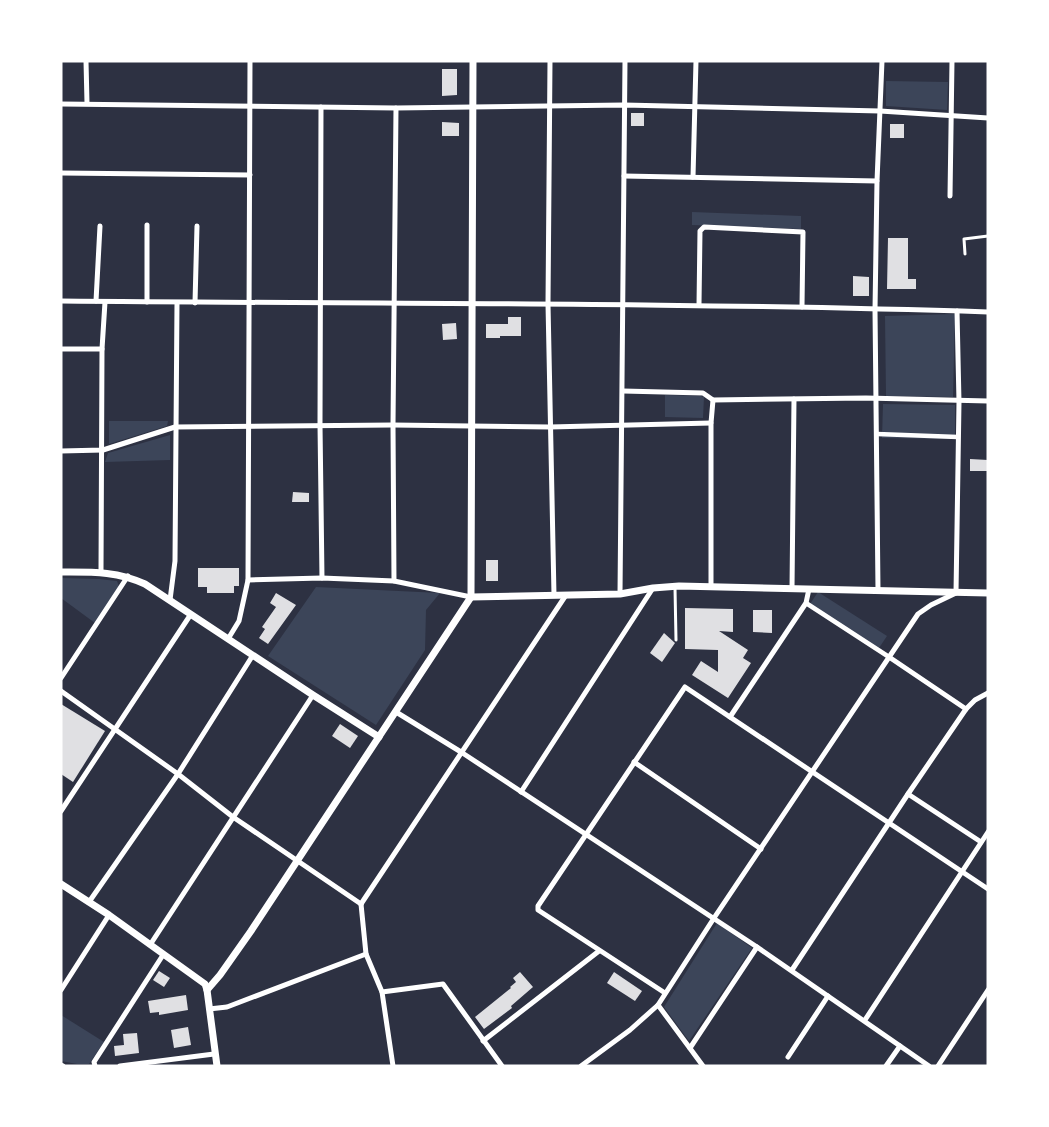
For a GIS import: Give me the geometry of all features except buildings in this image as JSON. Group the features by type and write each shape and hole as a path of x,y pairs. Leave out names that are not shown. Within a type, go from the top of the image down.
{"street":[{"path":"86,61 87,104"},
{"path":"228,638 238,621 248,580 250,61"},
{"path":"207,990 220,975 298,861 471,597 473,61"},
{"path":"550,61 548,304 554,596"},
{"path":"620,594 625,61"},
{"path":"693,177 696,61"},
{"path":"878,590 876,310 877,181 882,61"},
{"path":"950,196 952,61"},
{"path":"61,104 396,108 550,105 695,106 880,110 988,118"},
{"path":"321,107 320,425 322,578"},
{"path":"394,581 393,425 396,108"},
{"path":"61,173 250,175"},
{"path":"624,176 877,181"},
{"path":"147,224 147,302"},
{"path":"96,301 100,226"},
{"path":"195,303 198,226"},
{"path":"699,305 700,231 704,227 802,232 802,307"},
{"path":"61,301 623,304 988,312"},
{"path":"101,572 102,349 105,302"},
{"path":"170,600 175,560 177,303"},
{"path":"956,593 959,402 957,311"},
{"path":"61,349 102,349"},
{"path":"623,391 703,393 713,400 876,399 959,402 988,401"},
{"path":"792,589 794,399"},
{"path":"711,587 711,423 713,400"},
{"path":"61,451 102,450 175,427 320,425 550,427 711,423"},
{"path":"877,434 958,437"},
{"path":"61,572 101,572 129,576 145,584 379,737"},
{"path":"61,678 129,576"},
{"path":"248,580 322,578 394,581 471,597 620,594 676,586 988,593"},
{"path":"521,792 653,588"},
{"path":"730,717 806,603 809,589"},
{"path":"581,1066 630,1030 658,1006 714,918 918,614 931,605 956,593"},
{"path":"393,1066 382,992 366,954 361,904 566,595"},
{"path":"806,603 966,709"},
{"path":"61,811 191,614"},
{"path":"89,902 178,774 252,655"},
{"path":"665,993 538,910 538,906 684,687 988,890"},
{"path":"61,691 116,728 233,818 361,904"},
{"path":"792,970 966,709 975,700 988,692"},
{"path":"150,945 313,695"},
{"path":"396,712 461,752 714,918 930,1066"},
{"path":"634,762 761,849"},
{"path":"908,794 981,842"},
{"path":"865,1020 988,832"},
{"path":"61,884 109,915 205,984 217,1066"},
{"path":"61,990 109,915"},
{"path":"690,1048 757,947"},
{"path":"483,1041 599,951"},
{"path":"209,1009 227,1007 366,954"},
{"path":"95,1066 94,1062 163,955"},
{"path":"382,992 443,984 502,1066"},
{"path":"938,1066 987,993"},
{"path":"788,1057 828,996"},
{"path":"658,1006 703,1066"},
{"path":"886,1066 900,1046"},
{"path":"120,1066 214,1054"}],"lane":[{"path":"964,254 964,239 988,236"},
{"path":"676,586 676,640"}],"shaded area":[{"path":"886,81 948,82 947,110 886,106"},
{"path":"692,212 801,216 801,229 692,225"},
{"path":"955,314 953,397 886,396 885,316"},
{"path":"665,395 704,397 703,418 665,417"},
{"path":"883,404 955,405 955,439 882,438"},
{"path":"109,421 168,421 167,426 109,444"},
{"path":"170,435 170,460 105,462 108,453"},
{"path":"61,578 117,581 119,587 95,623 61,598"},
{"path":"316,587 440,593 426,610 425,650 376,725 268,656"},
{"path":"818,592 887,636 879,648 810,604"},
{"path":"717,923 752,948 689,1041 664,1007"},
{"path":"61,1015 104,1042 89,1064 61,1061"}]}
